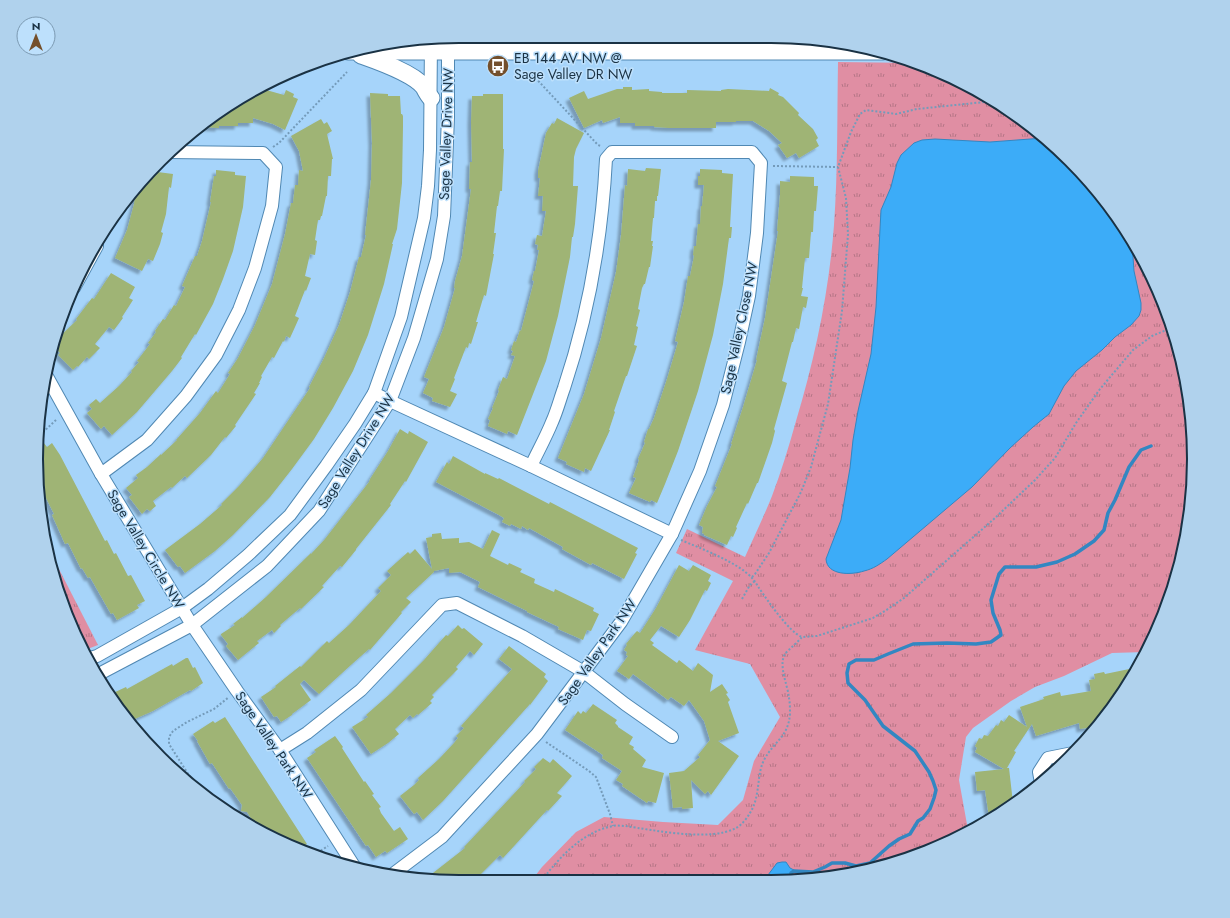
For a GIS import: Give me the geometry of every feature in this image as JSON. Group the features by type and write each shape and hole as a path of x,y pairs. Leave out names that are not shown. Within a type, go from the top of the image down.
{"main road":[{"path":"408,47 448,44 848,50"},
{"path":"360,55 387,64 412,78 423,86 430,98"}],"street":[{"name":"Sage Valley Drive NW","path":"102,672 192,625 267,566 319,511 390,401 414,338 437,259 443,224 448,117 448,44"},
{"name":"Sage Valley Drive NW","path":"93,656 117,645 182,608 208,589 248,555 290,515 355,424 374,393 401,317 424,218 430,150 431,45"},
{"path":"179,152 264,153"},
{"path":"531,466 552,422 571,366 588,306 597,255 606,158 612,152 752,152 761,163"},
{"name":"Sage Valley Circle NW","path":"101,474 147,440 186,396 216,355 239,310 255,268 272,206 276,167 264,153"},
{"name":"Sage Valley Close NW","path":"672,534 700,472 723,405 739,342 749,296 758,233 761,163"},
{"name":"Sage Valley Circle NW","path":"50,382 101,474 192,625"},
{"path":"374,393 672,534"},
{"name":"Sage Valley Park NW","path":"398,870 442,837 537,734 622,622 672,534"},
{"path":"280,750 307,733 361,690 442,605 457,603 522,636 584,672 625,704 672,737"},
{"name":"Sage Valley Park NW","path":"192,625 280,750 351,861"},
{"path":"1040,776 1039,772 1048,758 1063,755"}],"path":[{"path":"264,153 279,143 347,72"},
{"path":"530,72 598,144 612,152"},
{"path":"752,577 769,553 801,492 811,467 828,404 842,311 848,234 846,198 838,167 848,138 860,114 866,110 896,114 917,109 984,102"},
{"path":"761,163 772,166 838,167"},
{"path":"672,534 736,566 752,577 771,605 788,625 802,637 816,636 868,620 885,612 904,598 995,518 1055,458 1076,423 1100,389 1133,350 1152,336 1167,330"},
{"path":"44,431 66,410"},
{"path":"742,599 750,585 755,581"},
{"path":"546,875 553,866 580,840 588,835 613,826 704,835 737,828 750,814 756,801 760,773 764,761 785,733 789,724 789,698 782,660 785,654 802,637"},
{"path":"189,775 169,744 169,737 173,731 214,708 237,691"},
{"path":"537,734 596,777 613,826"},
{"path":"320,851 337,840"}],"green space":[{"path":"838,62 898,63 955,86 1002,113 1024,129 1045,146 1084,185 1117,228 1144,275 1165,325 1179,378 1186,432 1186,486 1179,540 1165,593 1155,618 1139,652 1112,653 1064,676 1035,687 1011,701 973,728 966,737 959,780 967,825 930,843 879,861 852,867 798,874 536,875 576,832 604,817 718,825 743,800 754,761 780,717 750,664 695,650 733,581 676,553 687,529 745,557 769,504 782,468 803,397 825,300 834,225"},
{"path":"56,564 98,645 89,648 86,643 65,593"}],"water":[{"path":"935,139 990,142 1036,139 1065,165 1084,185 1117,228 1133,254 1134,271 1141,303 1139,316 1131,325 1076,371 1064,386 1049,414 1010,448 972,487 887,559 873,568 859,572 841,573 835,571 827,565 826,559 841,520 858,411 871,354 876,307 881,210 891,187 897,163 901,155 914,143 922,140"},
{"path":"786,862 794,871 792,874 768,875 777,863"}],"building":[{"path":"623,87 632,87 632,90 649,89 649,91 662,93 687,93 687,90 721,91 728,89 769,91 770,88 779,93 778,95 783,97 799,113 798,115 813,129 818,138 816,140 819,146 799,158 796,153 787,158 778,145 782,143 769,131 753,121 716,122 716,128 669,128 635,126 635,123 620,123 620,117 603,123 602,120 584,128 569,98 584,91 588,99 617,89 623,89"},
{"path":"267,90 284,95 286,90 294,94 293,97 298,99 285,130 273,124 253,118 253,123 238,123 238,126 219,126 219,128 208,127 228,113"},
{"path":"370,93 400,96 403,126 402,183 397,229 392,244 384,284 368,335 353,371 333,408 314,439 292,469 270,497 233,535 215,551 185,573 180,566 178,567 165,550 200,524 222,505 221,504 263,458 310,388 309,387 339,325 350,292 359,257 361,257 366,235 371,180 372,143"},
{"path":"483,94 503,94 504,149 502,191 500,191 497,206 494,233 496,233 494,254 486,296 484,295 471,344 469,343 468,348 466,347 454,378 455,379 450,391 457,394 450,407 432,401 433,398 423,393 429,379 424,377 444,327 462,256 471,189 469,189 470,162 472,162 472,96 483,96"},
{"path":"557,118 584,133 576,149 574,157 573,186 578,186 575,224 570,257 558,316 546,361 517,435 508,431 507,434 488,426 490,420 488,419 503,377 507,379 515,356 511,355 513,351 511,350 514,341 516,342 520,330 521,331 534,281 532,280 539,250 537,250 538,245 535,244 537,235 542,236 546,211 542,211 543,196 538,196 540,178 538,178 538,171 546,133"},
{"path":"321,119 324,124 327,122 332,131 327,134 333,159 331,176 328,176 327,196 322,216 320,220 318,220 315,240 317,241 315,255 310,254 305,276 311,278 295,316 299,318 295,327 290,338 286,336 274,358 272,357 261,376 260,383 254,393 256,394 235,425 236,426 211,455 187,478 185,476 172,488 171,487 153,501 156,506 150,511 147,509 142,514 129,497 132,495 126,488 138,478 136,475 177,440 216,391 218,393 230,374 228,373 238,358 255,325 272,284 285,234 291,203 293,203 295,185 298,185 299,170 303,171 299,151 291,136"},
{"path":"646,168 661,169 658,196 657,201 655,201 653,218 651,241 653,241 653,246 650,267 645,284 642,288 638,309 640,310 636,326 638,327 634,345 637,346 614,411 610,430 591,471 585,468 584,472 566,464 567,462 558,458 584,394 601,338 616,272 628,169 645,171"},
{"path":"700,169 722,170 722,173 733,174 730,227 732,227 731,238 729,238 723,284 713,335 698,391 678,451 657,503 651,500 650,502 629,493 636,478 633,477 639,460 638,459 645,443 648,429 654,418 678,342 675,341 688,276 690,276 694,256 694,246 696,246 698,224 700,224 704,185 698,185"},
{"path":"216,170 235,172 235,175 246,176 243,207 233,251 223,279 213,304 196,335 195,334 181,357 182,358 137,412 112,435 104,426 101,429 87,413 92,409 89,405 96,399 100,403 132,372 131,371 139,362 137,361 150,344 148,343 163,319 165,320 174,305 176,306 185,287 182,286 195,256 197,256 202,241 211,202"},
{"path":"158,172 173,174 171,188 169,187 166,214 161,232 163,233 160,244 153,261 148,259 142,271 115,258 127,230 135,199"},
{"path":"790,176 814,177 814,186 818,186 816,211 814,211 813,232 811,232 809,258 805,258 801,296 808,297 806,308 803,307 799,329 796,328 782,381 787,383 774,429 775,431 772,443 758,483 748,504 747,503 733,537 731,536 727,545 704,535 702,533 703,527 699,525 717,487 715,486 732,444 757,360 778,231 780,181 790,182"},
{"path":"111,273 135,287 129,298 133,300 122,317 123,318 114,330 109,327 95,344 100,348 89,359 87,357 78,367 77,366 73,370 58,355 60,353 57,350 62,334 77,320 76,319 92,298 94,299"},
{"path":"400,429 408,434 409,431 428,442 406,482 405,481 390,504 391,505 342,567 340,566 322,586 324,587 301,609 300,608 280,625 281,626 274,633 272,630 257,641 259,643 238,660 226,646 228,644 221,634 235,625 233,624 266,597 325,539 369,482"},
{"path":"44,443 47,447 52,443 60,455 105,541 107,540 114,554 116,553 128,576 131,575 145,601 137,605 139,608 117,620 113,613 111,614 90,577 88,578 82,568 81,569 68,543 65,544 52,515 54,514 45,496"},
{"path":"453,456 485,474 498,479 499,478 549,504 550,502 638,548 635,553 637,554 624,579 592,563 591,565 529,528 528,530 522,526 521,529 511,524 510,526 502,522 504,518 436,482 447,462 449,464"},
{"path":"492,530 500,534 490,556 508,565 509,563 522,569 520,572 535,579 534,583 554,592 555,589 594,608 593,611 599,614 591,631 587,630 583,640 558,629 559,627 478,587 480,582 460,572 449,573 449,568 434,571 406,598 411,602 370,650 369,649 319,694 304,680 300,684 311,700 281,722 277,716 274,717 261,697 276,687 275,686 300,666 301,667 327,641 329,643 349,625 381,591 378,588 391,575 387,571 408,552 410,554 415,549 432,569 426,538 432,537 432,534 441,533 442,539 459,538 459,543 469,542 483,549"},
{"path":"679,565 689,571 693,565 711,575 708,581 711,583 707,591 705,590 690,620 679,637 661,626 650,640 654,643 652,645 677,663 679,660 693,671 698,663 713,675 710,692 722,684 728,693 726,694 730,700 728,702 739,733 718,741 739,756 711,795 708,791 705,794 691,780 693,808 682,809 682,807 673,808 669,773 684,771 700,757 698,755 710,740 704,721 689,700 684,706 671,697 668,700 633,674 629,679 617,671 628,656 626,655 627,652 624,650 627,645 626,644 637,631 640,633 656,608"},
{"path":"458,625 462,629 464,628 483,644 474,655 470,651 456,667 458,669 432,695 434,697 430,701 432,703 413,718 410,715 395,729 399,734 371,754 352,727 368,717 366,715 391,693 424,660 446,635 448,636"},
{"path":"509,646 546,674 544,677 548,681 530,705 443,801 423,820 417,812 414,814 400,796 414,785 419,780 418,778 454,743 458,738 456,736 464,728 461,726 512,669 499,659"},
{"path":"188,658 193,668 195,667 203,683 191,691 190,690 153,711 135,719 115,692 126,687 127,689 172,664 173,666"},
{"path":"1130,669 1117,690 1088,728 1080,729 1079,723 1036,736 1032,724 1014,751 1016,752 1007,768 1009,768 1012,797 988,813 985,790 977,791 975,772 1004,769 975,752 977,748 975,746 979,738 982,739 984,735 988,736 996,725 998,726 1001,720 1004,722 1009,715 1027,727 1020,707 1044,699 1043,697 1060,692 1061,696 1091,691 1089,680 1095,679 1094,674 1104,672 1105,674"},
{"path":"593,704 617,720 615,723 618,727 633,737 629,744 634,747 633,749 646,760 642,767 664,773 656,803 648,801 647,803 622,786 623,784 616,780 622,771 602,758 603,755 565,730 578,711 581,714 583,711 586,713"},
{"path":"225,717 307,844 305,845 275,832 252,819 247,812 241,811 242,805 230,788 229,789 212,763 210,764 193,734 213,721 215,723"},
{"path":"335,736 364,782 365,781 374,794 372,795 381,807 379,808 381,813 394,831 400,827 408,839 387,853 385,851 376,857 368,845 366,846 307,758 316,752 314,750"},
{"path":"543,758 550,763 553,759 572,776 557,793 562,796 548,811 547,810 503,858 500,855 480,875 432,874 465,848 464,847 525,782 524,781 536,769 534,767"}],"waterway":[{"path":"791,873 794,871 813,872 832,863 845,863 856,866 870,863 889,846 910,834 918,821 923,818 930,809 934,798 936,790 933,781 929,772 915,751 883,726 865,700 848,683 847,673 849,664 856,660 874,660 913,644 976,644 991,642 1001,635 993,613 991,600 999,574 1005,567 1036,567 1057,562 1075,554 1094,541 1104,530 1108,513 1129,467 1141,450 1151,446"}],"place":[{"name":"EB 144 AV NW @ Sage Valley DR NW","path":"498,66"}]}
